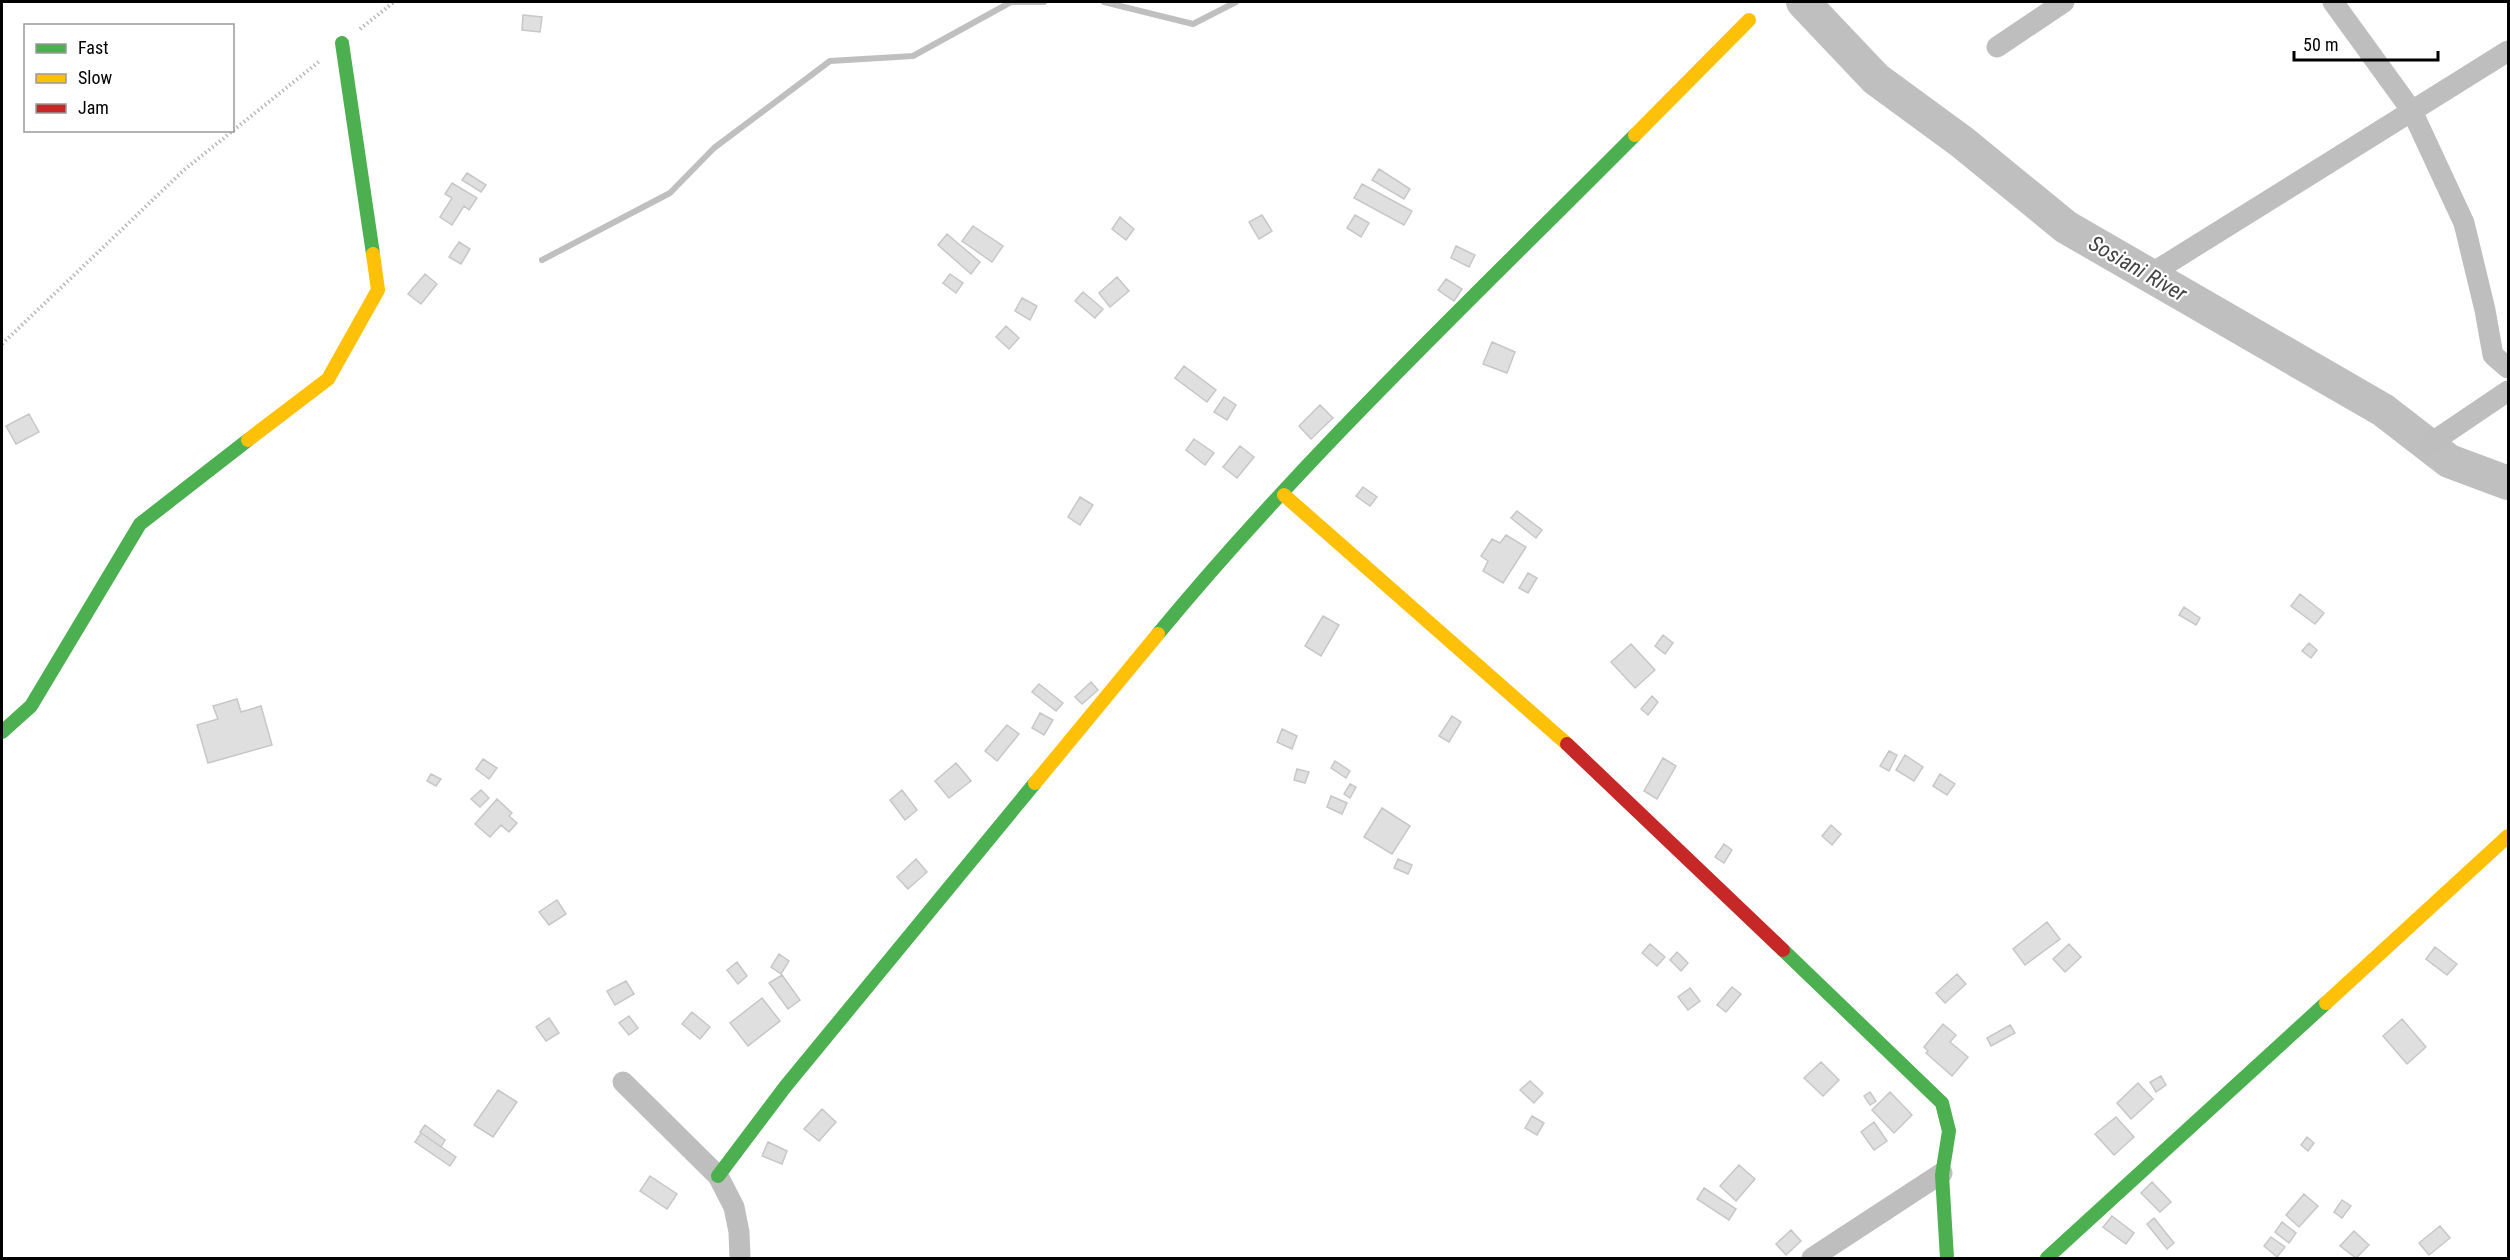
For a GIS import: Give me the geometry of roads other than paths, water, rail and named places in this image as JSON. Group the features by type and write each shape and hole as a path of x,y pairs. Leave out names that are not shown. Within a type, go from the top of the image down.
{"street":[{"path":"1997,46 2064,2"},
{"path":"2333,2 2412,111 2464,223 2485,310 2493,356 2508,368"},
{"path":"718,1176 785,1087 956,882 1096,706 1196,588 1344,428 1749,20"},
{"path":"2,732 31,706 140,524 328,379 378,290 342,43"},
{"path":"2149,275 2508,51"},
{"path":"2428,445 2508,391"},
{"path":"1284,495 1579,754 1942,1104 1949,1117 1951,1136 1942,1173 1947,1258"},
{"path":"2047,1258 2508,836"},
{"path":"624,1082 718,1176 734,1207 740,1232 740,1258"},
{"path":"1812,1258 1942,1173"}],"waterway":[{"path":"542,260 670,193 714,148 830,61 913,56 1011,2 1044,2"},
{"path":"1104,2 1193,24 1236,2"},
{"name":"Sosiani River","path":"1803,2 1876,79 1962,142 2066,227 2383,410 2449,461 2508,483"}]}
